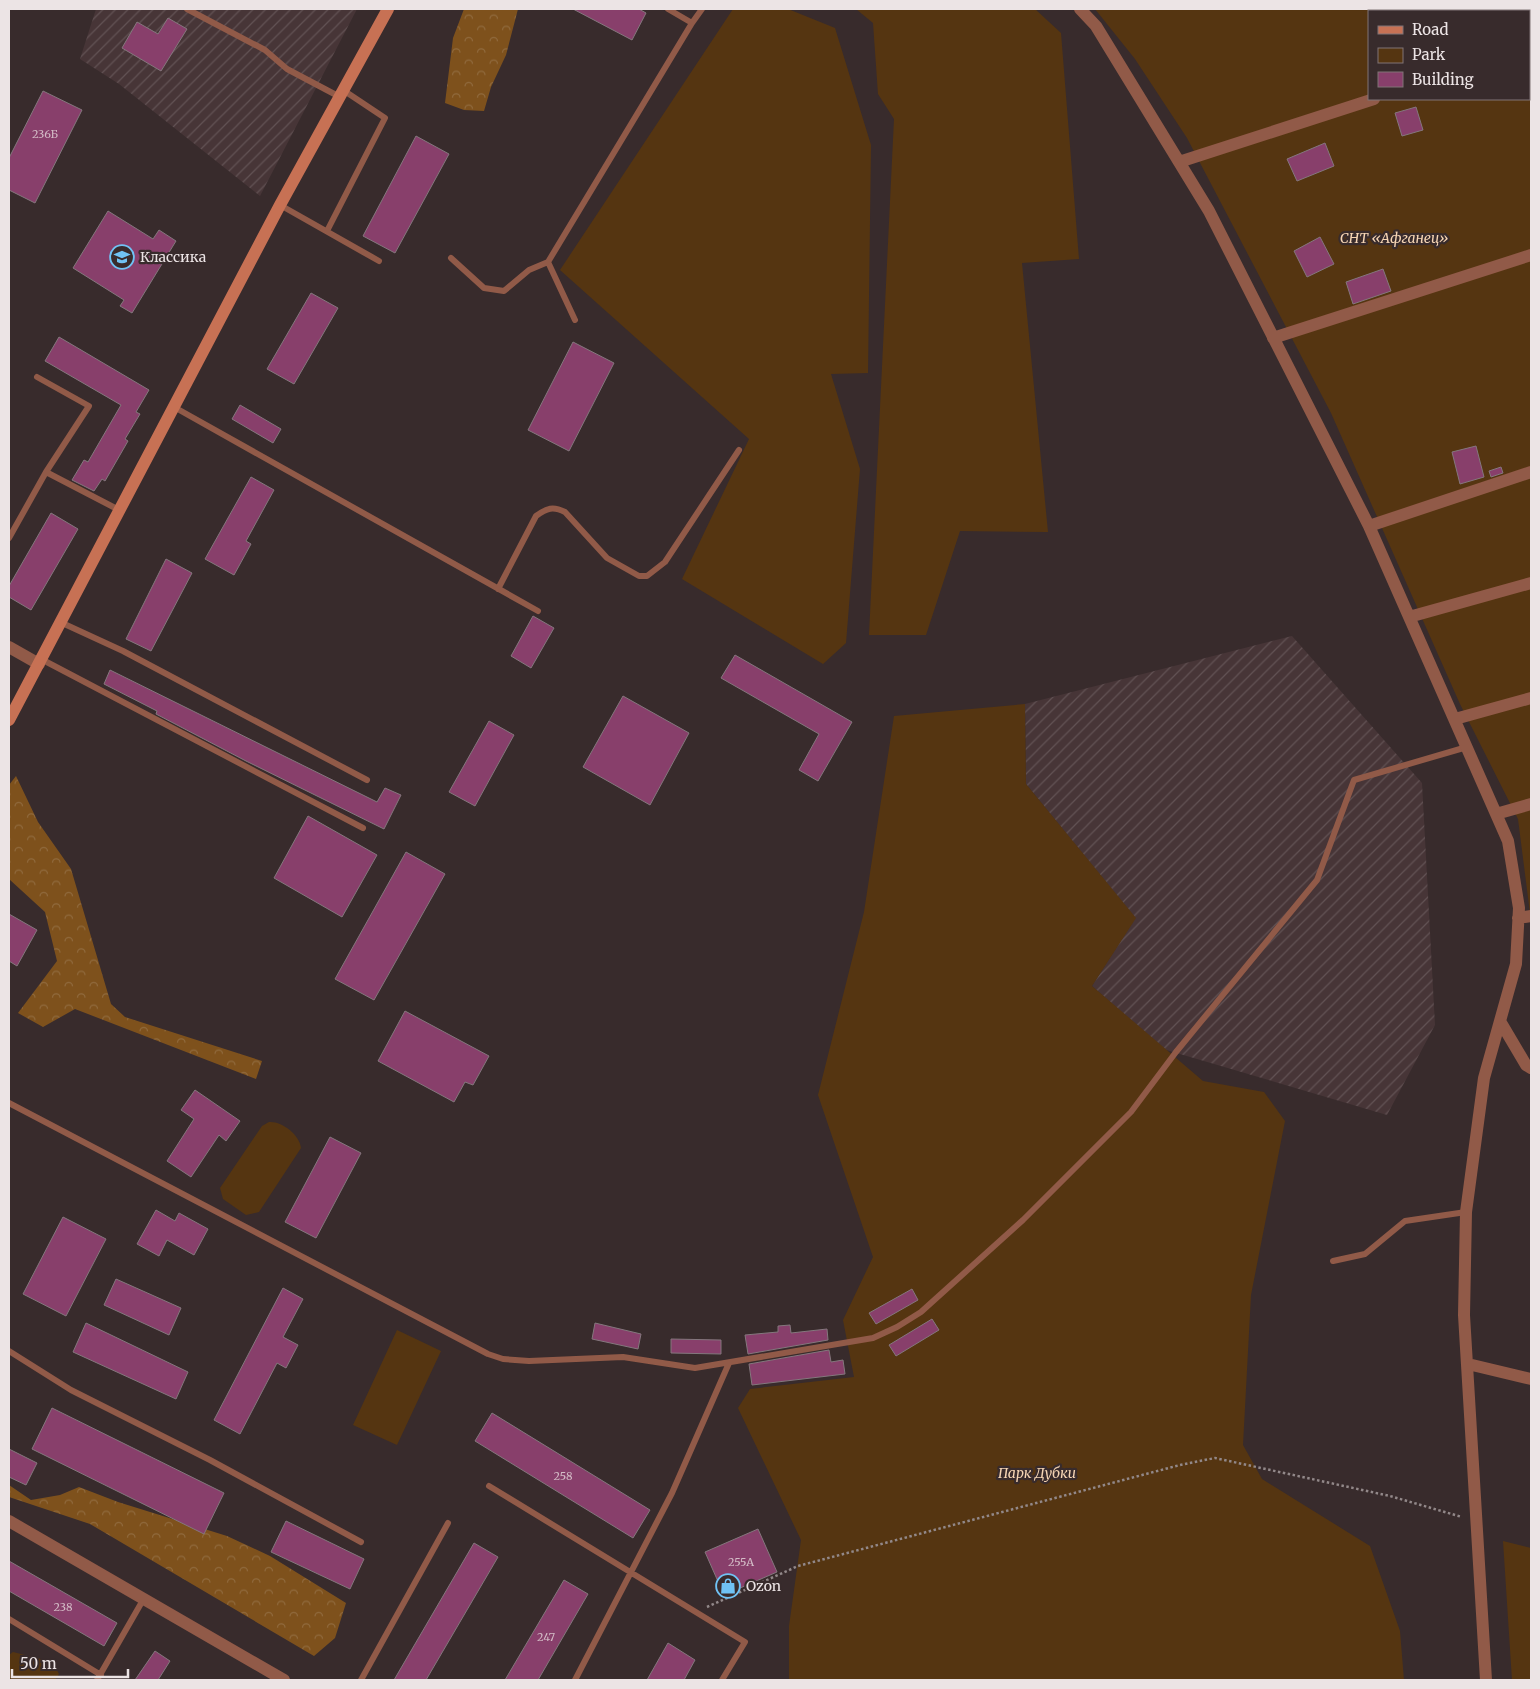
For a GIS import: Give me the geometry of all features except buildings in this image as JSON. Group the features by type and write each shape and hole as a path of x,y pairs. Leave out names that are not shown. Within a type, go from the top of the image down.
{"street":[{"path":"9,720 280,205 388,9"},
{"path":"1080,9 1096,26 1209,211 1369,526 1508,841 1519,908 1516,964 1484,1078 1466,1212 1464,1315 1486,1680"},
{"path":"1179,162 1371,100"},
{"path":"1273,338 1531,255"},
{"path":"1369,526 1531,472"},
{"path":"1410,617 1531,583"},
{"path":"9,647 40,662"},
{"path":"1455,720 1531,698"},
{"path":"1496,814 1531,804"},
{"path":"1518,918 1531,916"},
{"path":"1500,1021 1526,1065 1531,1068"},
{"path":"1468,1364 1531,1379"},
{"path":"9,1521 284,1680"}],"lane":[{"path":"186,9 265,50 293,73 342,94 385,118 327,231"},
{"path":"668,9 692,23"},
{"path":"451,258 484,288 504,291 529,270 548,262 702,9"},
{"path":"280,205 379,261"},
{"path":"548,262 576,320"},
{"path":"9,538 46,472 89,406 37,377"},
{"path":"174,407 538,610"},
{"path":"498,589 536,516 546,508 556,507 565,512 606,558 639,576 647,576 666,562 739,450"},
{"path":"46,472 119,510"},
{"path":"60,622 123,651 367,780"},
{"path":"40,662 363,828"},
{"path":"9,1103 488,1354 503,1359 529,1361 623,1357 695,1368 873,1338 897,1327 921,1312 1023,1220 1131,1112 1176,1052 1317,880 1354,780 1467,747"},
{"path":"1332,1261 1365,1254 1405,1220 1466,1212"},
{"path":"9,1351 71,1390 210,1460 361,1542"},
{"path":"575,1680 672,1492 729,1363"},
{"path":"489,1486 744,1642 722,1680"},
{"path":"362,1680 448,1523"},
{"path":"9,1619 99,1678 143,1600"}],"path":[{"path":"696,1612 798,1566 1180,1464 1215,1458 1390,1496 1456,1514 1477,1524"}],"shaded area":[{"path":"96,9 357,9 260,196 119,84 80,59"},
{"path":"1292,636 1422,783 1435,1025 1387,1115 1163,1049 1092,986 1135,918 1026,784 1025,704"}],"green space":[{"path":"464,9 518,9 506,55 491,87 484,111 464,110 445,103 453,38"},
{"path":"733,9 788,9 835,28 871,145 868,373 831,374 860,469 846,643 823,664 682,579 749,439 560,270"},
{"path":"856,9 1035,9 1061,33 1079,259 1022,263 1048,532 960,531 926,635 869,635 894,119 878,94 873,23"},
{"name":"СНТ «Афганец»","path":"1095,9 1531,9 1531,921 1518,819 1460,704 1331,413 1187,138 1135,59"},
{"name":"Парк Дубки","path":"1025,704 1026,784 1136,918 1092,986 1203,1081 1264,1092 1285,1121 1251,1295 1243,1445 1262,1479 1370,1546 1400,1631 1404,1680 789,1680 789,1626 801,1540 738,1408 750,1389 854,1377 843,1320 873,1257 818,1095 864,912 894,716"},
{"path":"16,776 38,822 71,869 111,1004 125,1017 262,1061 256,1079 75,1009 43,1027 18,1013 57,961 45,912 9,879 9,785"},
{"path":"269,1122 285,1126 290,1130 297,1138 301,1148 259,1212 246,1215 223,1199 220,1188 262,1126"},
{"path":"397,1330 441,1351 397,1445 353,1425"},
{"path":"9,1485 31,1500 60,1495 79,1487 118,1502 227,1536 270,1556 346,1603 335,1638 314,1656 90,1524 9,1497"},
{"path":"1503,1541 1531,1548 1531,1680 1512,1680"},
{"path":"13,1652 53,1662 59,1674 55,1680 9,1680 9,1655"}],"place":[{"name":"Классика","path":"122,257"},
{"name":"Ozon","path":"728,1586"}]}
